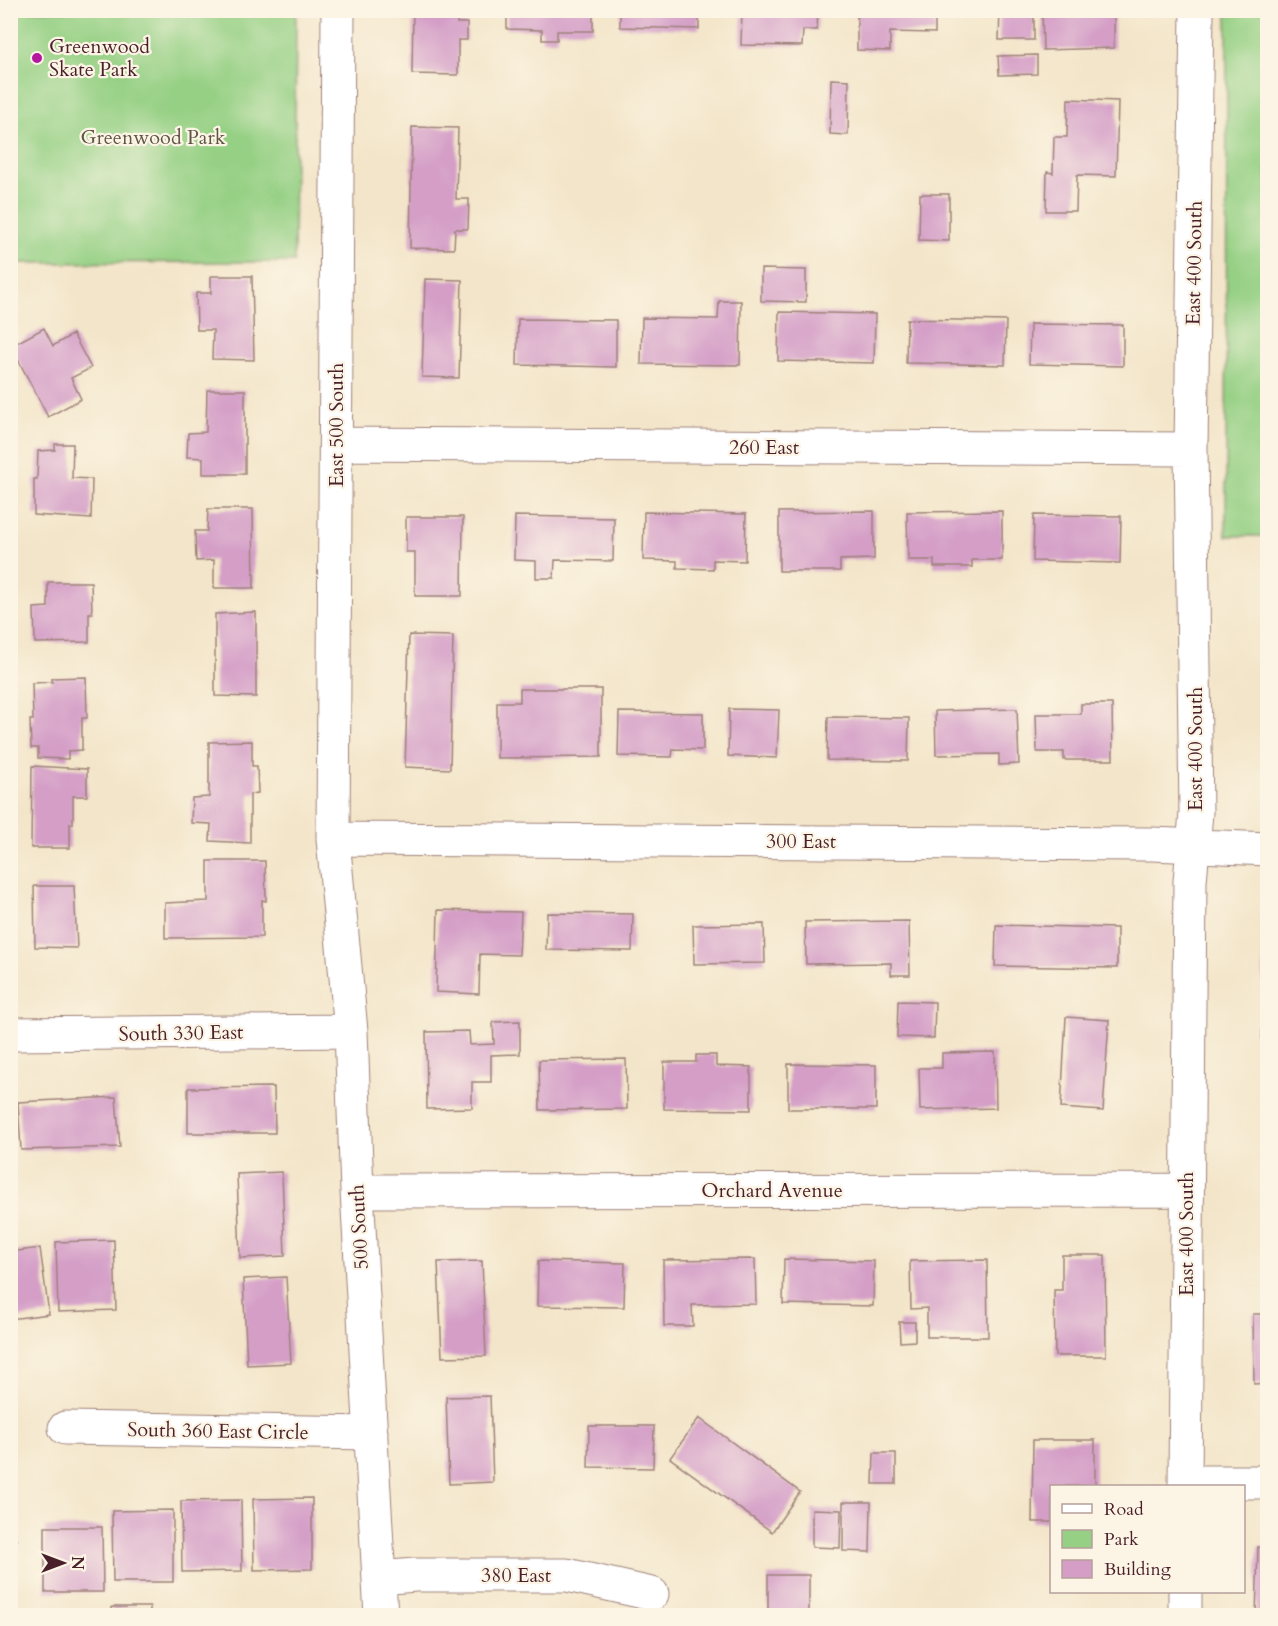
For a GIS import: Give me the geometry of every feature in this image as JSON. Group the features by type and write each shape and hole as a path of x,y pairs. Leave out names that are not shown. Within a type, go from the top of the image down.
{"street":[{"name":"East 500 South","path":"333,839 339,10"},
{"name":"East 400 South","path":"1185,1484 1190,881 1196,813 1191,448 1197,10"},
{"name":"260 East","path":"336,444 1191,448"},
{"name":"300 East","path":"333,839 1140,844 1268,849"},
{"name":"500 South","path":"333,839 351,1031 357,1191 381,1616"},
{"name":"South 330 East","path":"10,1034 351,1031"},
{"name":"Orchard Avenue","path":"357,1191 1186,1190"},
{"name":"South 360 East Circle","path":"64,1428 371,1433"},
{"path":"1185,1484 1268,1482"},
{"name":"380 East","path":"379,1578 415,1575 567,1575 652,1594"},
{"path":"1185,1593 1185,1616"}],"green space":[{"name":"Greenwood Park","path":"10,11 296,11 294,262 11,263"},
{"path":"1227,11 1267,11 1267,536 1226,536"}],"building":[{"path":"413,10 457,10 457,23 467,23 467,40 458,40 458,75 412,74"},
{"path":"507,10 593,10 593,31 557,31 557,40 542,40 542,30 507,29"},
{"path":"620,10 699,10 699,29 620,27"},
{"path":"742,10 818,10 817,30 803,30 802,46 741,45"},
{"path":"857,10 935,10 935,33 890,32 890,51 857,50"},
{"path":"1000,10 1034,10 1034,40 999,40"},
{"path":"1042,10 1114,10 1114,48 1043,50"},
{"path":"1037,55 1037,74 999,75 998,56"},
{"path":"831,79 849,80 848,135 830,134"},
{"path":"1068,99 1118,101 1116,176 1077,175 1076,211 1046,211 1047,172 1053,173 1054,137 1067,137"},
{"path":"412,127 458,128 456,199 469,199 468,229 455,229 454,249 410,248"},
{"path":"920,194 949,194 949,241 919,240"},
{"path":"761,269 806,270 806,302 761,301"},
{"path":"211,276 252,276 254,360 212,359 213,330 197,330 196,293 211,293"},
{"path":"425,279 462,280 459,378 422,377"},
{"path":"719,301 741,301 740,365 641,364 642,318 718,319"},
{"path":"779,312 875,314 874,363 778,361"},
{"path":"518,319 616,320 616,367 517,365"},
{"path":"907,319 1006,321 1005,365 906,363"},
{"path":"1030,324 1123,325 1123,366 1029,364"},
{"path":"44,328 53,346 73,334 91,368 71,378 81,399 48,417 11,346"},
{"path":"207,390 245,390 245,474 203,474 203,458 187,457 188,433 206,432"},
{"path":"55,444 73,444 72,478 92,479 91,519 34,515 34,479 37,479 38,451 55,450"},
{"path":"208,509 253,509 254,588 214,588 214,560 196,561 195,531 207,531"},
{"path":"874,511 874,559 840,560 840,571 779,571 779,512"},
{"path":"1002,511 1002,560 972,560 972,567 934,567 934,560 908,560 907,512"},
{"path":"644,512 746,514 745,561 713,560 713,569 677,568 677,561 643,560"},
{"path":"1034,515 1121,516 1120,563 1033,561"},
{"path":"515,516 614,518 613,561 555,560 554,578 536,578 536,561 514,560"},
{"path":"406,517 463,517 462,596 415,596 415,552 406,552"},
{"path":"48,582 91,582 92,613 89,613 89,642 35,643 34,608 48,607"},
{"path":"256,612 256,697 215,696 215,614"},
{"path":"409,635 453,636 450,769 405,767"},
{"path":"86,677 87,718 82,718 82,750 68,751 68,759 38,758 38,748 31,748 32,683 52,682 52,678"},
{"path":"520,689 601,689 601,757 497,758 497,702 520,702"},
{"path":"1081,704 1112,704 1113,760 1064,760 1064,752 1037,752 1036,714 1081,714"},
{"path":"729,709 779,710 777,758 728,756"},
{"path":"1017,709 1019,764 999,765 999,754 936,755 935,711"},
{"path":"619,712 703,713 703,750 673,749 672,757 618,756"},
{"path":"828,717 909,718 908,761 827,760"},
{"path":"252,741 252,766 257,766 258,793 250,794 250,843 210,841 211,824 191,823 192,798 209,797 209,742"},
{"path":"32,766 87,769 87,796 73,796 70,848 31,848"},
{"path":"208,861 265,861 266,901 262,900 262,937 165,938 165,903 208,901"},
{"path":"34,886 74,886 77,948 35,947"},
{"path":"438,910 521,912 519,955 480,954 479,994 436,992"},
{"path":"547,913 633,914 632,951 546,950"},
{"path":"909,921 910,975 891,975 891,963 806,964 805,922"},
{"path":"764,924 765,963 694,964 693,925"},
{"path":"996,925 1117,928 1117,968 995,966"},
{"path":"1264,937 1268,937 1268,1040 1262,1040"},
{"path":"898,1001 935,1002 934,1038 897,1037"},
{"path":"1066,1017 1109,1020 1103,1111 1061,1108"},
{"path":"520,1021 520,1054 491,1055 491,1082 472,1082 472,1108 427,1109 426,1032 469,1031 470,1045 494,1044 493,1022"},
{"path":"995,1052 996,1108 920,1110 919,1068 942,1068 942,1053"},
{"path":"696,1055 716,1055 716,1066 751,1067 751,1110 664,1109 664,1062 696,1062"},
{"path":"626,1059 627,1109 540,1110 539,1060"},
{"path":"788,1064 876,1065 876,1109 788,1109"},
{"path":"274,1087 275,1133 188,1133 188,1088"},
{"path":"116,1097 120,1147 21,1150 18,1102"},
{"path":"282,1172 285,1256 240,1258 237,1174"},
{"path":"114,1240 116,1310 58,1312 56,1242"},
{"path":"40,1248 49,1314 10,1319 10,1252"},
{"path":"1062,1255 1105,1255 1106,1356 1055,1356 1054,1290 1062,1290"},
{"path":"755,1259 756,1304 692,1305 693,1326 664,1326 663,1260"},
{"path":"784,1259 874,1261 873,1306 783,1304"},
{"path":"987,1260 988,1337 927,1337 927,1308 911,1309 910,1261"},
{"path":"482,1261 486,1356 442,1357 438,1262"},
{"path":"538,1261 625,1263 624,1307 537,1306"},
{"path":"286,1277 291,1363 247,1365 243,1279"},
{"path":"1253,1314 1268,1314 1268,1383 1254,1384"},
{"path":"899,1322 915,1322 915,1341 900,1342"},
{"path":"490,1396 493,1482 449,1484 446,1397"},
{"path":"699,1418 800,1492 772,1532 670,1458"},
{"path":"589,1426 654,1426 653,1468 588,1467"},
{"path":"1033,1440 1095,1440 1095,1485 1050,1485 1050,1522 1032,1522"},
{"path":"874,1453 896,1453 896,1484 873,1484"},
{"path":"312,1498 312,1569 254,1570 253,1499"},
{"path":"241,1500 242,1571 182,1572 181,1501"},
{"path":"843,1502 871,1502 870,1552 843,1551"},
{"path":"812,1509 841,1510 840,1548 812,1547"},
{"path":"173,1510 173,1582 113,1582 112,1511"},
{"path":"45,1527 102,1527 103,1592 45,1592"},
{"path":"10,1535 17,1540 10,1549"},
{"path":"1258,1547 1268,1547 1268,1616 1256,1616"},
{"path":"768,1575 809,1575 809,1616 768,1616"},
{"path":"112,1607 150,1607 150,1616 112,1616"},
{"path":"1048,1612 1099,1612 1099,1616 1048,1616"}],"place":[{"name":"Greenwood Skate Park","path":"37,58"}]}
